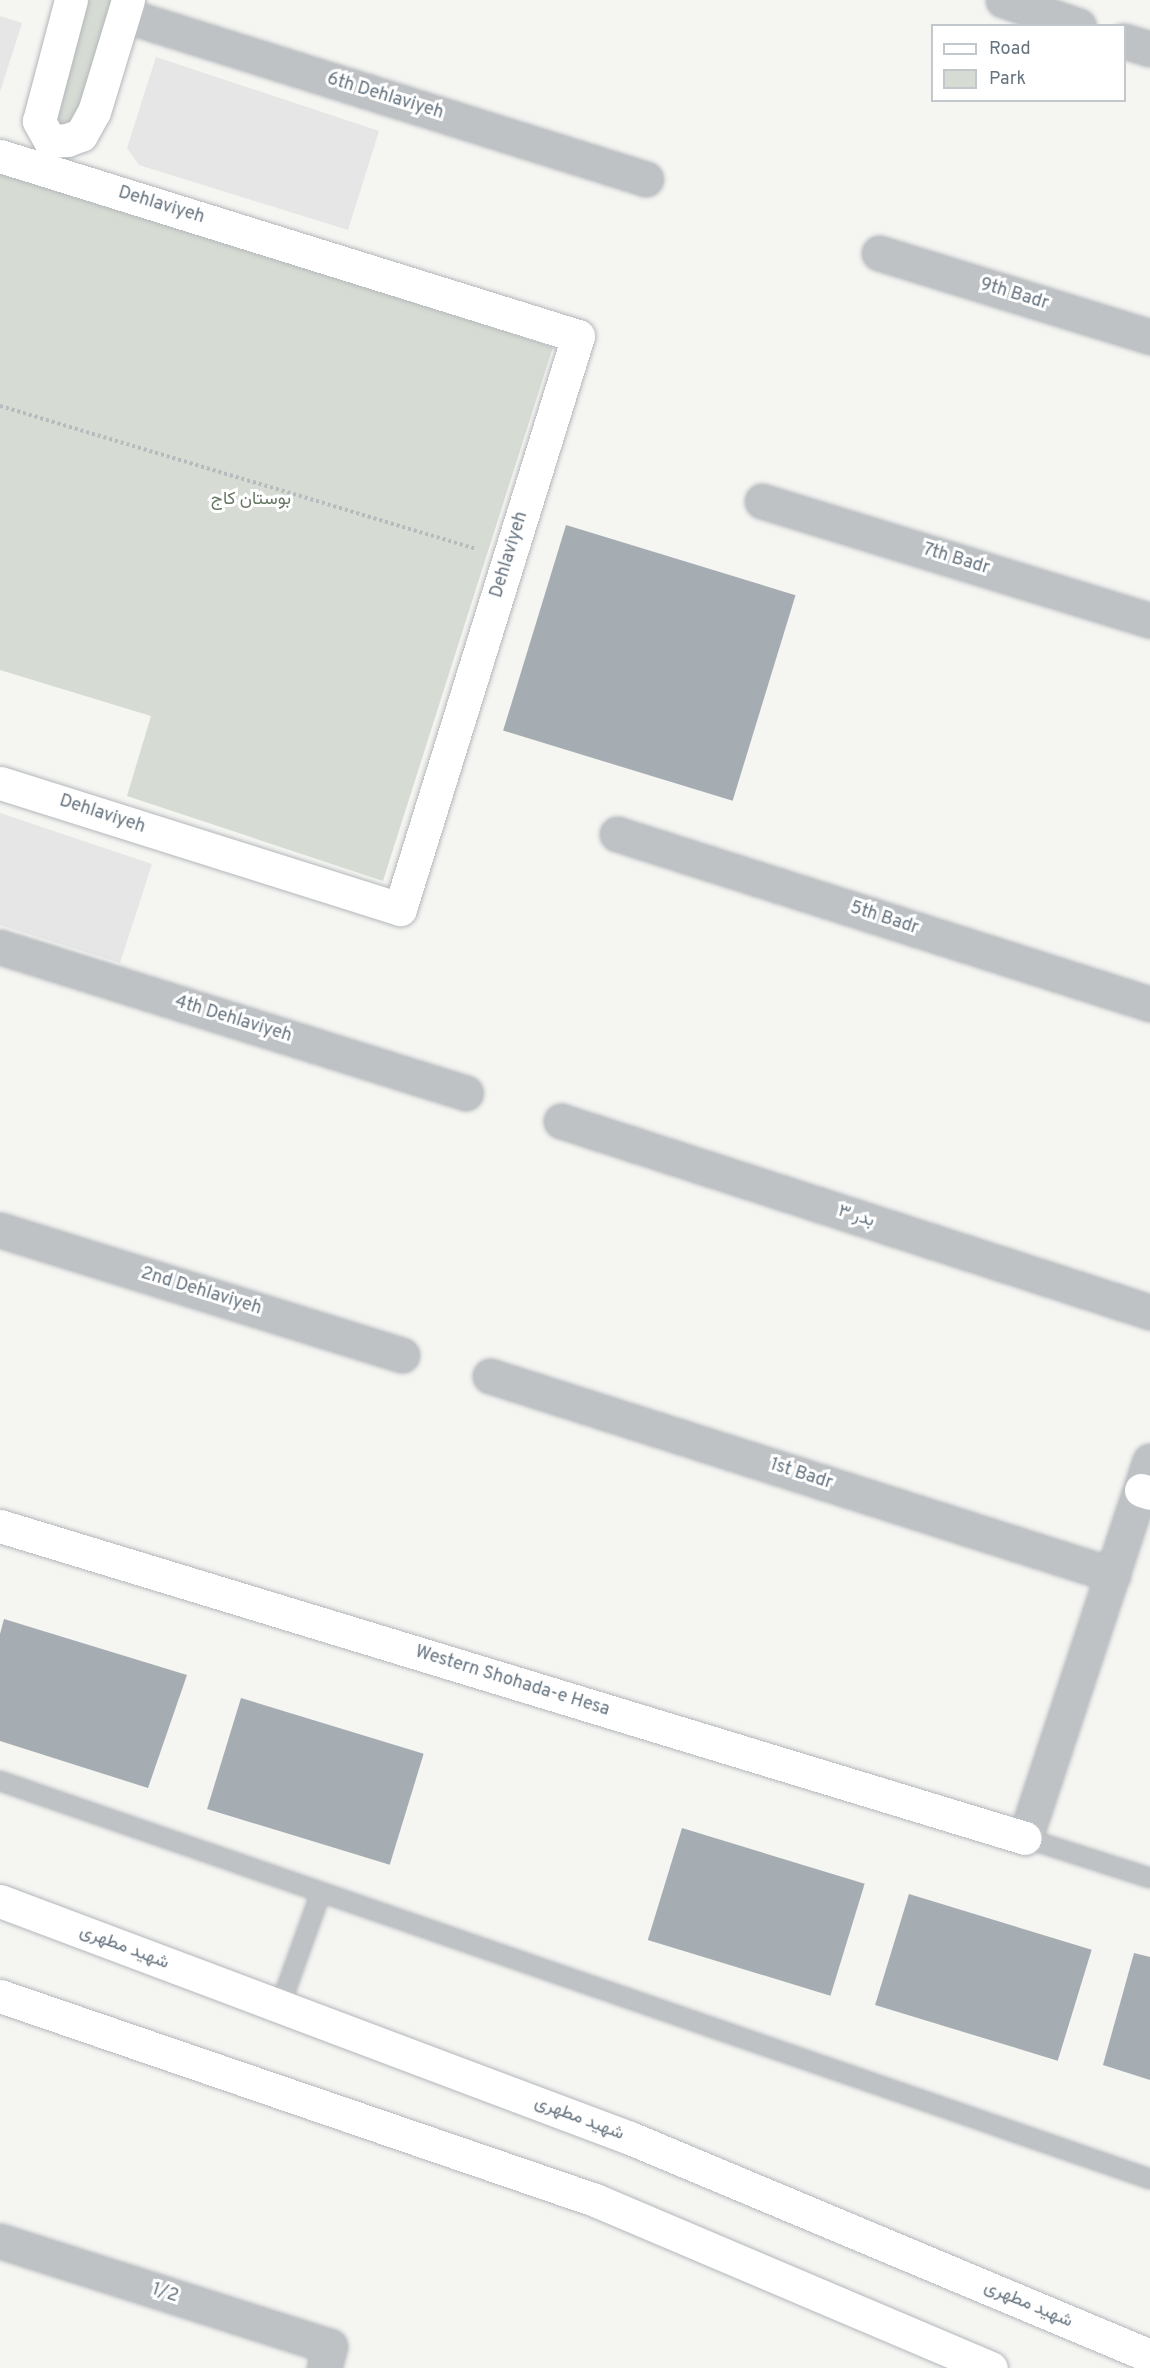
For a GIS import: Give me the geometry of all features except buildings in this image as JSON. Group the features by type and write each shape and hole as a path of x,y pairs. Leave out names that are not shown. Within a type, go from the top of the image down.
{"street":[{"path":"1003,0 1073,24"},
{"path":"46,155 39,121 66,1"},
{"name":"Dehlaviyeh","path":"46,155 67,140 81,135 94,112 126,8"},
{"name":"6th Dehlaviyeh","path":"126,8 646,179"},
{"path":"1126,41 1150,49"},
{"name":"Dehlaviyeh","path":"0,156 46,155 578,336 400,909 0,783"},
{"name":"9th Badr","path":"879,253 1150,337"},
{"name":"7th Badr","path":"762,501 1150,620"},
{"name":"5th Badr","path":"617,834 1150,1004"},
{"name":"4th Dehlaviyeh","path":"0,947 466,1093"},
{"name":"بدر ۳","path":"561,1121 1150,1312"},
{"name":"2nd Dehlaviyeh","path":"0,1230 402,1355"},
{"name":"1st Badr","path":"490,1376 1113,1575"},
{"path":"1025,1838 1147,1481"},
{"name":"Western Shohada-e Hesa","path":"0,1527 1025,1838"},
{"name":"شهید مطهری","path":"0,1901 630,2138 1150,2356"},
{"path":"0,1996 595,2200 992,2368"},
{"path":"0,2001 40,2008"},
{"name":"1/2","path":"0,2241 327,2357"}],"lane":[{"path":"0,1781 1150,2179"},
{"path":"1025,1838 1150,1878"},
{"path":"280,2006 321,1892"}],"path":[{"path":"0,406 508,559"}],"shaded area":[{"path":"0,16 22,23 0,92"},
{"path":"156,57 379,131 348,230 139,165 127,148"},
{"path":"0,813 152,864 120,963 0,925"}],"green space":[{"path":"89,0 114,0 72,126 55,133 49,119"},
{"name":"بوستان کاج","path":"0,171 553,347 383,881 127,796 151,716 0,670"}]}
